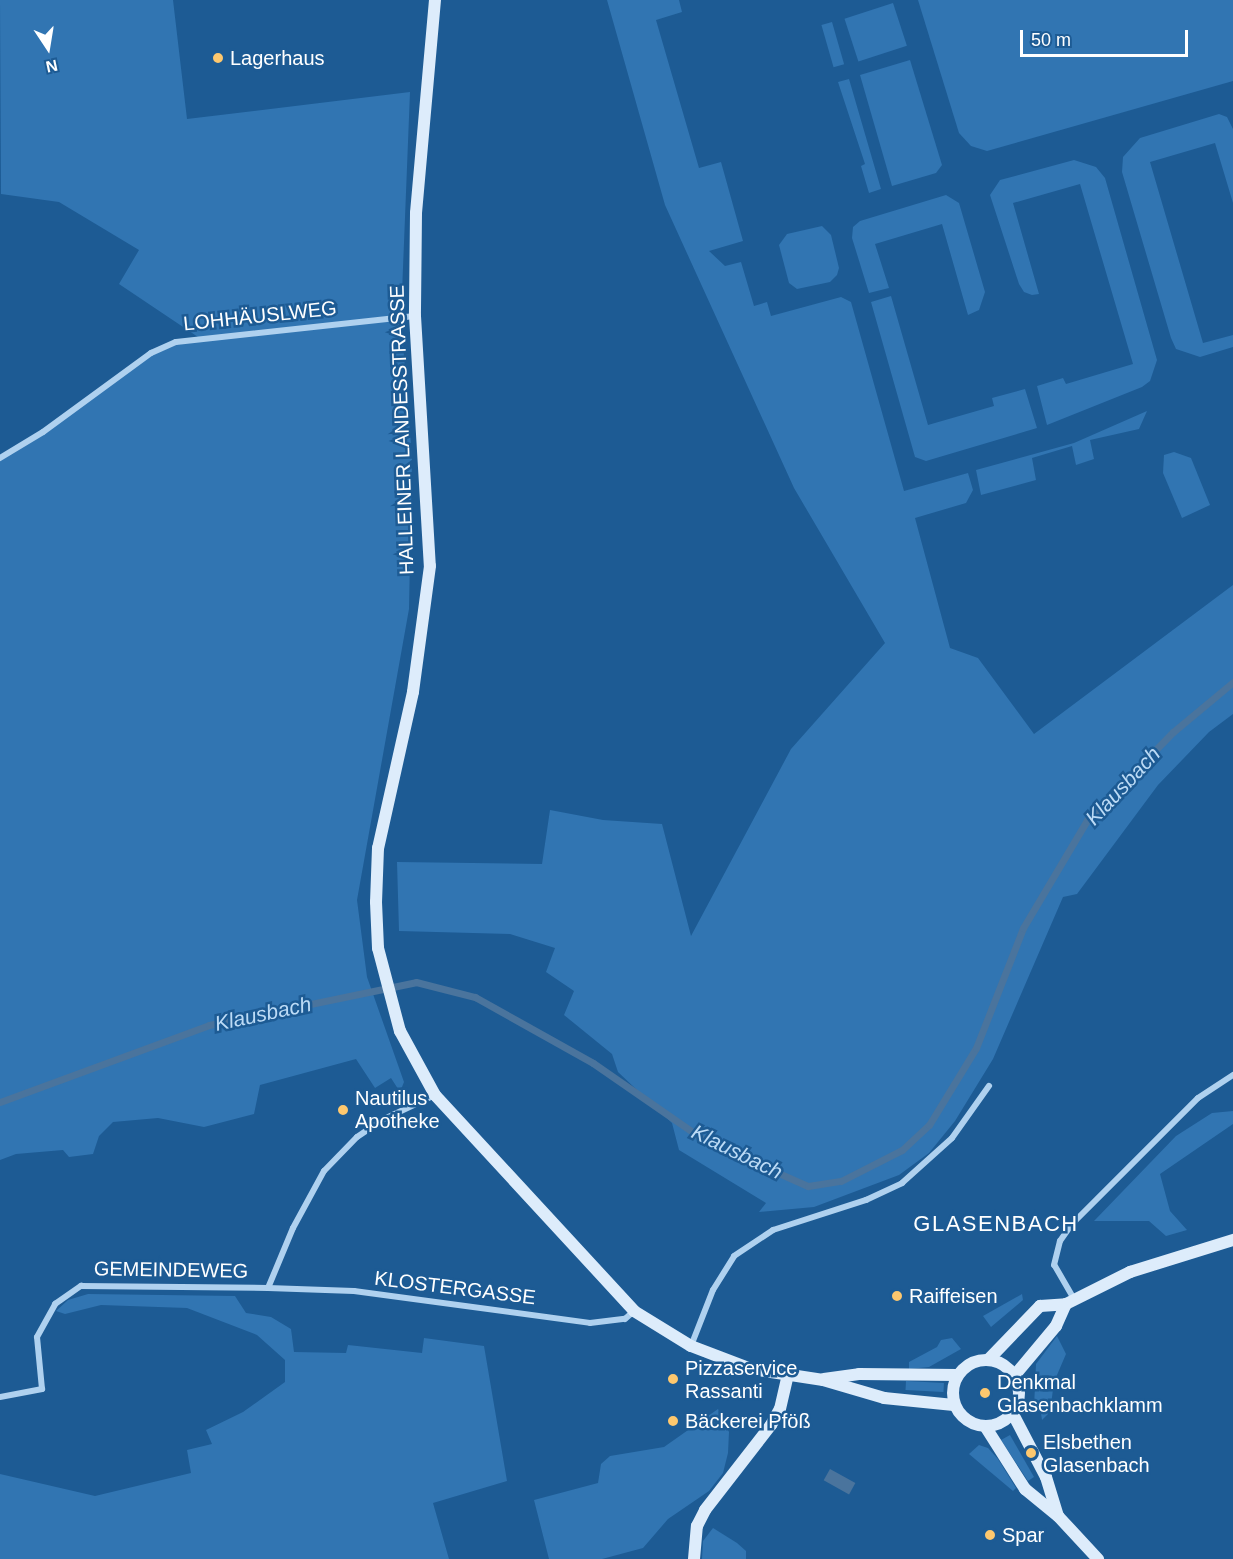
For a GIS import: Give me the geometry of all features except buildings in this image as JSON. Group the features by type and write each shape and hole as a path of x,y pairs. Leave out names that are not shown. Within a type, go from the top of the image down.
{"main road":[{"name":"HALLEINER LANDESSTRASSE","path":"435,0 416,213 415,316 430,566 412,692 378,848 378,948 400,1031 435,1095 634,1311 691,1346 751,1368 823,1380"},
{"path":"989,1359 1040,1306 1070,1301 1130,1272 1233,1240"},
{"path":"1015,1375 1056,1326 1070,1301"},
{"path":"989,1359 1005,1365 1015,1375 1019,1403 1012,1414 1000,1423 985,1426 966,1420 954,1405 858,1393 823,1380 859,1374 957,1375 973,1362 989,1359"},
{"path":"694,1559 698,1526 705,1510 771,1425 780,1409 788,1374"},
{"path":"954,1405 957,1375"},
{"path":"1012,1414 1046,1477 1058,1516"},
{"path":"985,1426 1025,1489 1058,1516 1098,1559"}],"street":[{"name":"LOHHÄUSLWEG","path":"0,458 43,432 151,353 171,344 198,338 415,316"},
{"path":"1070,1301 1054,1265 1060,1241 1071,1224 1198,1098 1233,1075"},
{"path":"691,1346 712,1290 734,1256 773,1230 866,1200 902,1183 952,1138 989,1086"},
{"name":"GEMEINDEWEG","path":"0,1397 42,1389 37,1337 55,1304 81,1286 268,1288 293,1228 324,1171 357,1137 382,1120 435,1095"},
{"name":"KLOSTERGASSE","path":"268,1288 354,1292 590,1323 625,1319 634,1311"}],"shaded area":[{"path":"0,0 173,0 187,119 410,92 401,318 412,458 409,609 357,900 367,977 404,1082 400,1092 391,1078 375,1088 356,1059 260,1085 254,1114 204,1127 158,1118 113,1122 99,1136 93,1154 69,1157 63,1150 16,1154 0,1160 0,458 43,432 151,353 198,337 119,284 139,250 59,202 1,194"},
{"path":"607,0 679,0 682,12 656,20 699,168 721,162 743,241 709,251 725,266 741,262 754,306 767,302 771,316 841,297 851,302 904,491 968,473 973,490 966,503 915,518 950,648 978,658 1034,734 1233,585 1233,714 1209,732 1158,785 1077,894 1063,897 993,1059 955,1121 929,1153 899,1175 814,1207 759,1212 766,1203 679,1150 672,1123 618,1072 612,1054 564,1015 574,991 546,972 555,948 510,934 399,931 397,862 542,864 550,810 603,820 662,824 691,936 791,749 885,643 794,488 665,205"},
{"path":"918,0 1233,0 1233,81 987,151 971,146 959,133"},
{"path":"893,3 907,46 858,62 844,19"},
{"path":"832,22 844,64 834,67 821,25"},
{"path":"910,60 942,165 936,173 892,186 860,75"},
{"path":"849,79 881,189 869,193 861,166 865,164 838,82"},
{"path":"1219,114 1227,117 1233,129 1233,203 1215,143 1150,162 1203,343 1233,335 1233,347 1200,357 1176,349 1171,338 1122,172 1123,157 1140,138"},
{"path":"1074,160 1096,167 1105,178 1157,360 1150,381 1142,387 1047,425 1037,386 1063,378 1066,384 1133,364 1080,184 1013,203 1039,294 1032,295 1024,292 1019,284 990,195 1000,180"},
{"path":"946,195 959,203 985,292 979,310 968,315 942,224 875,244 889,288 869,293 852,238 853,227 860,221"},
{"path":"822,226 831,235 839,268 837,275 830,282 797,289 789,283 779,245 787,234"},
{"path":"891,296 928,425 994,406 992,398 1025,389 1037,428 926,461 915,457 871,302"},
{"path":"1147,411 1139,429 1090,440 1094,459 1076,465 1072,446 1032,458 1036,480 981,495 976,470 1074,443"},
{"path":"1174,452 1191,458 1210,505 1182,518 1163,473 1164,455"},
{"path":"1233,1111 1233,1124 1160,1174 1170,1211 1187,1230 1166,1236 1149,1221 1094,1221 1176,1136 1212,1113"},
{"path":"88,1294 235,1296 246,1313 271,1317 291,1329 294,1352 346,1353 348,1345 422,1353 424,1338 484,1346 507,1481 433,1503 449,1559 0,1559 0,1474 95,1496 191,1473 187,1450 212,1444 206,1430 243,1412 285,1382 285,1360 257,1335 187,1308 101,1305 65,1314 56,1311 68,1300"},
{"path":"1022,1294 1023,1300 991,1327 983,1316"},
{"path":"1057,1336 1066,1354 1054,1382 1050,1412 1042,1420 1040,1407 1034,1407 1036,1364"},
{"path":"952,1338 961,1349 929,1367 909,1369 909,1362 937,1347 941,1340"},
{"path":"906,1381 944,1383 943,1392 906,1390"},
{"path":"718,1409 729,1432 728,1453 723,1473 709,1491 668,1519 643,1548 602,1559 549,1559 534,1500 598,1483 601,1464 610,1456 664,1447"},
{"path":"1010,1435 1034,1477 1028,1481 1001,1440"},
{"path":"979,1445 988,1448 998,1459 1016,1488 1013,1491 969,1454"},
{"path":"830,1469 855,1483 849,1494 824,1480"},
{"path":"713,1528 746,1551 746,1559 702,1559 703,1541"}],"waterway":[{"name":"Klausbach","path":"0,1102 209,1025 416,982 475,997 593,1063 704,1140 808,1186 841,1181 902,1150 929,1125 976,1048 1023,928 1087,820 1173,732 1233,682"}],"place":[{"name":"Lagerhaus","path":"218,58"},
{"name":"Nautilus Apotheke","path":"343,1110"},
{"name":"Raiffeisen","path":"897,1296"},
{"name":"Pizzaservice Rassanti","path":"673,1379"},
{"name":"Denkmal Glasenbachklamm","path":"985,1393"},
{"name":"Bäckerei Pföß","path":"673,1421"},
{"name":"Elsbethen Glasenbach","path":"1031,1453"},
{"name":"Spar","path":"990,1535"}],"district":[{"name":"GLASENBACH","path":"996,1224"}]}
